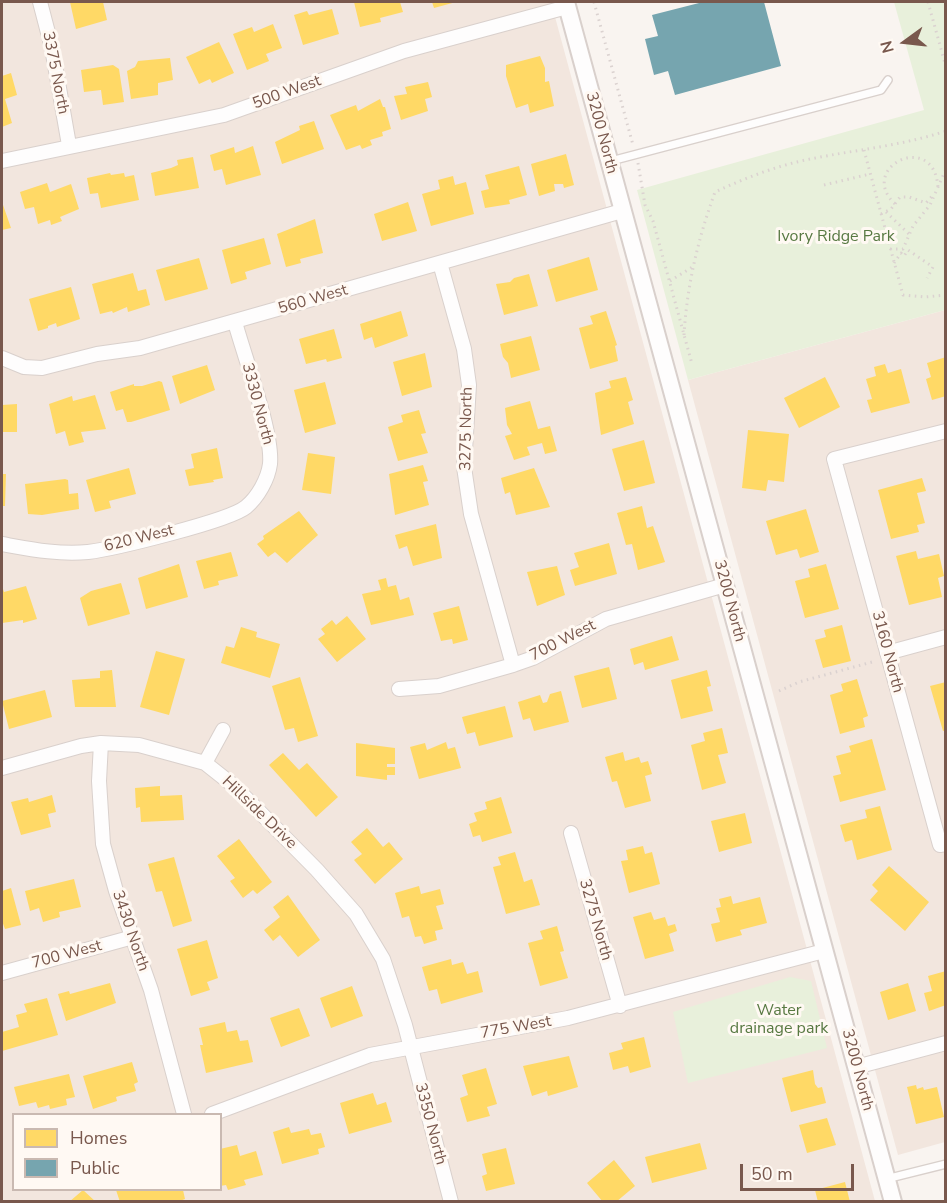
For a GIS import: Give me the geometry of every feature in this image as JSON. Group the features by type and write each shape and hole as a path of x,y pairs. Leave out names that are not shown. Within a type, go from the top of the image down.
{"street":[{"name":"3375 North","path":"40,2 52,48 69,145"},
{"name":"500 West","path":"2,161 69,145 224,115 404,51 566,4"},
{"name":"3200 North","path":"566,4 892,1202"},
{"name":"560 West","path":"2,358 24,368 42,368 97,354 141,348 622,211"},
{"name":"3275 North","path":"440,263 464,350 469,385 464,467 471,514 513,665"},
{"name":"3330 North","path":"235,322 269,440 270,464 264,486"},
{"name":"3160 North","path":"943,845 834,459 945,431"},
{"name":"620 West","path":"2,544 54,553 88,552 219,519 246,507 264,486"},
{"name":"700 West","path":"399,689 439,686 513,665 533,658 606,619 725,585"},
{"path":"887,653 945,637"},
{"path":"205,763 223,730"},
{"name":"Hillside Drive","path":"2,768 101,743 139,745 205,763 234,786 317,870 356,914 382,959 410,1046"},
{"name":"3430 North","path":"101,743 99,781 103,844 116,891 151,990 184,1113"},
{"name":"3275 North","path":"571,833 620,1006"},
{"name":"700 West","path":"2,973 133,937"},
{"name":"775 West","path":"215,1113 350,1061 410,1046 568,1018 620,1006 824,951"},
{"path":"856,1067 945,1043"},
{"name":"3350 North","path":"410,1046 451,1202"}],"lane":[{"path":"609,162 881,90 888,80"},
{"path":"886,1179 945,1164"}],"path":[{"path":"594,2 636,154 645,205 653,221 692,364"},
{"path":"928,2 945,67"},
{"path":"684,335 686,301 699,236 715,192 748,176 790,164 888,147 945,131"},
{"path":"864,150 903,295 925,297 945,295"},
{"path":"895,204 886,192 885,176 890,167 902,159 912,156 928,162 933,168 937,190"},
{"path":"890,249 903,249 937,190 945,170"},
{"path":"824,185 870,174"},
{"path":"881,214 905,196 926,203 937,190"},
{"path":"886,212 910,235"},
{"path":"905,245 933,267 927,278"},
{"path":"894,263 902,253 904,256 909,250"},
{"path":"670,281 694,266"},
{"path":"779,691 799,682 872,662"}],"shaded area":[{"path":"2,2 551,2 875,1201 2,1202"},
{"path":"945,310 945,1142 898,1155 688,380"}],"green space":[{"name":"Ivory Ridge Park","path":"894,2 945,2 945,310 688,380 637,190 924,110"},
{"name":"Water drainage park","path":"790,977 811,981 827,1048 688,1083 673,1012"}],"building: Homes":[{"path":"70,2 103,2 107,20 76,29"},
{"path":"354,2 400,2 403,12 380,18 381,22 360,27"},
{"path":"432,2 456,2 434,8"},
{"path":"332,9 339,34 303,45 294,15 307,11 309,15"},
{"path":"273,24 282,48 266,54 269,61 247,70 233,34 252,27 254,32"},
{"path":"219,42 234,73 212,83 210,79 199,84 186,57"},
{"path":"540,56 545,68 545,82 549,81 554,106 530,113 528,104 516,108 506,76 506,65"},
{"path":"170,58 173,80 158,83 158,95 131,99 127,71 135,67 138,61"},
{"path":"113,65 119,69 124,102 103,105 101,90 84,92 81,70"},
{"path":"11,73 17,95 5,99 12,123 2,127 2,76"},
{"path":"428,82 432,97 425,99 428,111 401,120 394,96 407,94 405,87"},
{"path":"380,99 385,107 391,129 382,132 383,136 370,140 372,145 362,149 360,145 346,150 330,115 356,105 358,111"},
{"path":"314,121 324,149 282,164 275,142 300,130 299,126"},
{"path":"253,146 261,175 226,185 222,169 214,171 210,155 234,147 235,153"},
{"path":"566,154 574,185 564,188 563,184 554,184 555,191 539,196 531,164"},
{"path":"193,157 199,188 155,196 151,173 178,165 177,160"},
{"path":"519,166 527,195 509,200 510,204 485,208 481,191 489,189 485,175"},
{"path":"110,173 111,175 124,173 125,177 134,175 139,200 101,208 98,193 90,194 87,178"},
{"path":"453,176 455,185 466,182 474,214 431,226 422,194 440,189 438,180"},
{"path":"47,183 50,192 71,184 79,209 60,217 62,221 51,225 50,220 38,224 34,207 25,209 20,192"},
{"path":"2,202 11,228 2,230"},
{"path":"408,202 417,231 382,241 374,214"},
{"path":"315,219 323,253 300,259 301,263 286,267 277,234"},
{"path":"264,238 271,264 245,272 247,279 231,284 222,250"},
{"path":"589,257 598,290 556,302 547,270"},
{"path":"199,258 208,289 165,301 156,270"},
{"path":"133,273 138,291 146,289 150,305 128,312 127,307 113,313 112,311 100,314 92,284"},
{"path":"529,274 538,306 504,315 496,284 510,282 514,278"},
{"path":"71,287 80,319 57,327 56,323 38,331 29,299"},
{"path":"401,311 408,336 375,348 372,337 364,340 360,324"},
{"path":"606,311 617,345 615,346 618,361 590,369 579,328 593,324 590,316"},
{"path":"334,329 342,358 306,364 299,339"},
{"path":"531,336 540,370 511,378 500,344"},
{"path":"425,353 432,387 402,396 393,362"},
{"path":"946,357 946,396 932,400 926,379 931,377 927,363"},
{"path":"885,364 888,373 901,369 910,403 871,413 867,400 872,399 866,379 876,376 874,367"},
{"path":"207,365 215,390 180,404 172,376"},
{"path":"626,377 633,400 628,402 634,424 601,435 595,393 611,388 609,381"},
{"path":"825,377 840,407 799,428 784,398"},
{"path":"162,382 170,410 131,422 127,422 123,409 116,411 110,392 134,384 134,386 142,386"},
{"path":"325,382 336,424 305,433 294,390"},
{"path":"95,395 106,429 81,432 84,442 69,446 65,431 56,434 49,404 72,396 73,401"},
{"path":"530,401 538,429 550,426 557,451 545,454 542,443 527,447 530,455 514,460 505,436 512,434 507,425 505,408"},
{"path":"17,404 17,432 2,432 2,405"},
{"path":"419,410 426,433 421,434 428,453 398,461 388,427 403,422 401,415"},
{"path":"748,430 789,434 784,482 768,480 766,491 742,488"},
{"path":"644,440 655,483 624,491 612,449"},
{"path":"217,448 223,478 213,480 214,482 189,486 185,470 194,468 191,454"},
{"path":"308,453 335,457 331,494 302,490"},
{"path":"423,465 428,481 423,482 429,505 395,515 389,474"},
{"path":"129,468 136,494 109,501 111,508 95,512 86,480"},
{"path":"534,468 550,507 516,515 510,492 505,494 501,478"},
{"path":"2,474 6,474 5,506 2,506"},
{"path":"922,478 926,491 917,493 925,523 917,525 919,532 891,539 878,490"},
{"path":"68,480 69,494 78,493 79,509 42,515 28,514 25,484"},
{"path":"642,506 647,528 653,526 665,562 638,570 632,544 626,545 617,513"},
{"path":"806,509 819,552 800,558 797,549 776,555 766,521"},
{"path":"299,511 318,535 287,563 275,552 268,557 257,544 264,539 263,536"},
{"path":"436,524 442,558 413,566 407,546 399,549 395,535"},
{"path":"609,543 617,574 575,586 570,570 579,567 574,553"},
{"path":"916,551 918,559 939,554 944,576 938,578 942,597 909,605 896,556"},
{"path":"231,552 238,576 218,581 219,585 204,589 196,561"},
{"path":"179,564 188,597 146,609 138,578"},
{"path":"826,564 839,609 805,618 795,581 810,577 808,569"},
{"path":"557,566 565,595 537,606 527,572"},
{"path":"386,578 388,587 396,585 400,600 409,597 414,615 371,625 362,594 381,590 378,580"},
{"path":"121,583 130,614 88,626 80,598 91,591"},
{"path":"2,586 4,592 26,586 37,619 23,623 23,620 2,623"},
{"path":"459,606 468,640 453,644 452,639 441,641 433,613"},
{"path":"347,616 366,639 337,662 318,639 325,634 321,629 332,620 336,625"},
{"path":"842,625 851,661 823,668 815,640 826,637 824,630"},
{"path":"241,627 257,632 256,637 280,644 270,678 221,663 226,646 234,648"},
{"path":"672,636 679,660 645,670 643,662 634,665 630,649"},
{"path":"156,651 185,659 169,715 140,707"},
{"path":"609,667 617,699 582,708 574,676"},
{"path":"112,670 116,707 75,707 72,680 100,678 100,671"},
{"path":"707,670 711,686 707,687 713,711 681,719 671,680"},
{"path":"300,677 318,736 298,742 294,728 285,730 272,686"},
{"path":"857,679 868,716 863,718 865,727 840,734 830,695 843,691 841,684"},
{"path":"946,682 946,730 943,731 930,686"},
{"path":"45,690 52,717 9,729 2,701"},
{"path":"561,691 569,722 534,731 530,718 523,720 518,702 540,695 543,703 547,702 550,694"},
{"path":"505,706 513,737 479,746 475,732 467,734 462,717"},
{"path":"722,728 728,753 718,755 726,783 702,790 691,745 705,741 703,733"},
{"path":"872,739 886,790 840,802 833,776 841,774 836,756 851,752 849,746"},
{"path":"446,742 448,749 455,747 461,768 419,779 410,747 425,743 427,750"},
{"path":"356,743 395,748 395,764 387,764 387,767 395,767 395,775 387,775 387,780 356,776"},
{"path":"623,752 625,761 639,757 641,763 648,761 652,774 645,776 651,801 625,808 617,781 612,782 605,757"},
{"path":"283,753 299,770 307,763 338,797 316,817 269,765"},
{"path":"160,786 160,796 182,795 184,820 141,822 140,807 136,808 135,788"},
{"path":"52,795 56,812 48,814 51,827 21,835 11,802 28,798 29,802"},
{"path":"501,797 512,833 482,842 480,835 473,837 469,824 477,821 474,813 487,809 485,802"},
{"path":"880,806 892,850 857,860 852,840 845,842 840,825 867,818 865,810"},
{"path":"745,813 752,843 719,852 711,821"},
{"path":"367,828 383,847 389,842 403,859 375,884 354,860 362,854 351,842"},
{"path":"239,839 272,882 257,894 253,890 243,898 230,881 235,878 217,856"},
{"path":"643,846 645,854 652,852 660,884 629,893 621,861 628,860 626,850"},
{"path":"515,852 524,882 532,879 540,905 506,914 493,867 501,865 498,857"},
{"path":"174,857 192,921 173,927 162,891 156,892 148,864"},
{"path":"889,866 929,902 905,931 870,900 878,891 872,885"},
{"path":"74,879 81,907 59,912 60,917 43,922 39,908 30,911 25,891"},
{"path":"419,886 421,894 440,889 444,904 436,906 443,929 435,931 437,940 424,944 421,936 415,937 409,916 402,918 395,893"},
{"path":"11,888 21,925 5,929 2,921 2,891"},
{"path":"288,895 320,940 298,957 280,935 273,941 264,930 280,917 273,907"},
{"path":"731,896 733,904 760,897 767,923 740,930 742,935 716,942 711,924 720,922 716,908 721,907 719,899"},
{"path":"651,912 654,920 665,917 668,926 675,924 677,931 669,934 674,951 645,959 633,917"},
{"path":"557,926 564,951 560,952 568,978 540,986 528,943 543,939 540,931"},
{"path":"207,940 218,978 207,982 210,990 191,996 177,949"},
{"path":"451,959 452,965 463,962 467,974 478,971 483,992 441,1004 437,989 429,991 422,967"},
{"path":"946,971 946,1005 929,1011 924,993 932,991 928,976"},
{"path":"110,983 116,1003 66,1021 58,994 69,991 70,994"},
{"path":"908,983 916,1011 888,1020 880,992"},
{"path":"352,986 363,1016 331,1028 320,998"},
{"path":"47,998 58,1035 2,1051 2,1032 19,1027 16,1015 27,1012 24,1004"},
{"path":"299,1008 310,1036 281,1047 270,1018"},
{"path":"225,1022 227,1032 237,1030 240,1041 248,1040 253,1062 206,1073 199,1028"},
{"path":"644,1037 651,1067 630,1073 628,1066 613,1070 609,1053 623,1049 621,1043"},
{"path":"569,1056 578,1087 548,1096 547,1091 532,1096 523,1066"},
{"path":"132,1062 138,1082 134,1084 136,1091 116,1097 117,1101 93,1109 83,1076"},
{"path":"486,1068 497,1104 487,1107 490,1116 467,1122 460,1098 468,1095 462,1075"},
{"path":"813,1070 815,1084 818,1088 822,1087 826,1103 791,1112 782,1078"},
{"path":"69,1074 75,1097 66,1099 67,1105 50,1109 49,1105 38,1108 36,1102 19,1106 14,1087"},
{"path":"916,1085 917,1089 923,1087 924,1090 937,1087 944,1117 916,1124 907,1087"},
{"path":"373,1093 377,1105 386,1102 392,1122 349,1134 340,1103"},
{"path":"827,1118 836,1145 807,1153 799,1125"},
{"path":"289,1127 291,1133 309,1129 311,1135 321,1133 325,1147 318,1149 319,1154 282,1164 273,1132"},
{"path":"700,1143 707,1169 652,1183 645,1157"},
{"path":"237,1145 240,1156 256,1151 263,1175 244,1180 246,1185 228,1190 226,1185 222,1186 222,1149"},
{"path":"506,1148 515,1184 486,1191 482,1176 487,1174 482,1154"},
{"path":"614,1160 635,1186 616,1202 603,1202 587,1183"},
{"path":"845,1182 850,1202 818,1202 815,1190"},
{"path":"84,1191 96,1202 69,1202"},
{"path":"116,1191 183,1191 185,1199 177,1202 120,1202"}],"building: Public":[{"path":"703,2 764,2 781,66 675,95 668,71 654,75 645,39 658,36 652,15"}]}
